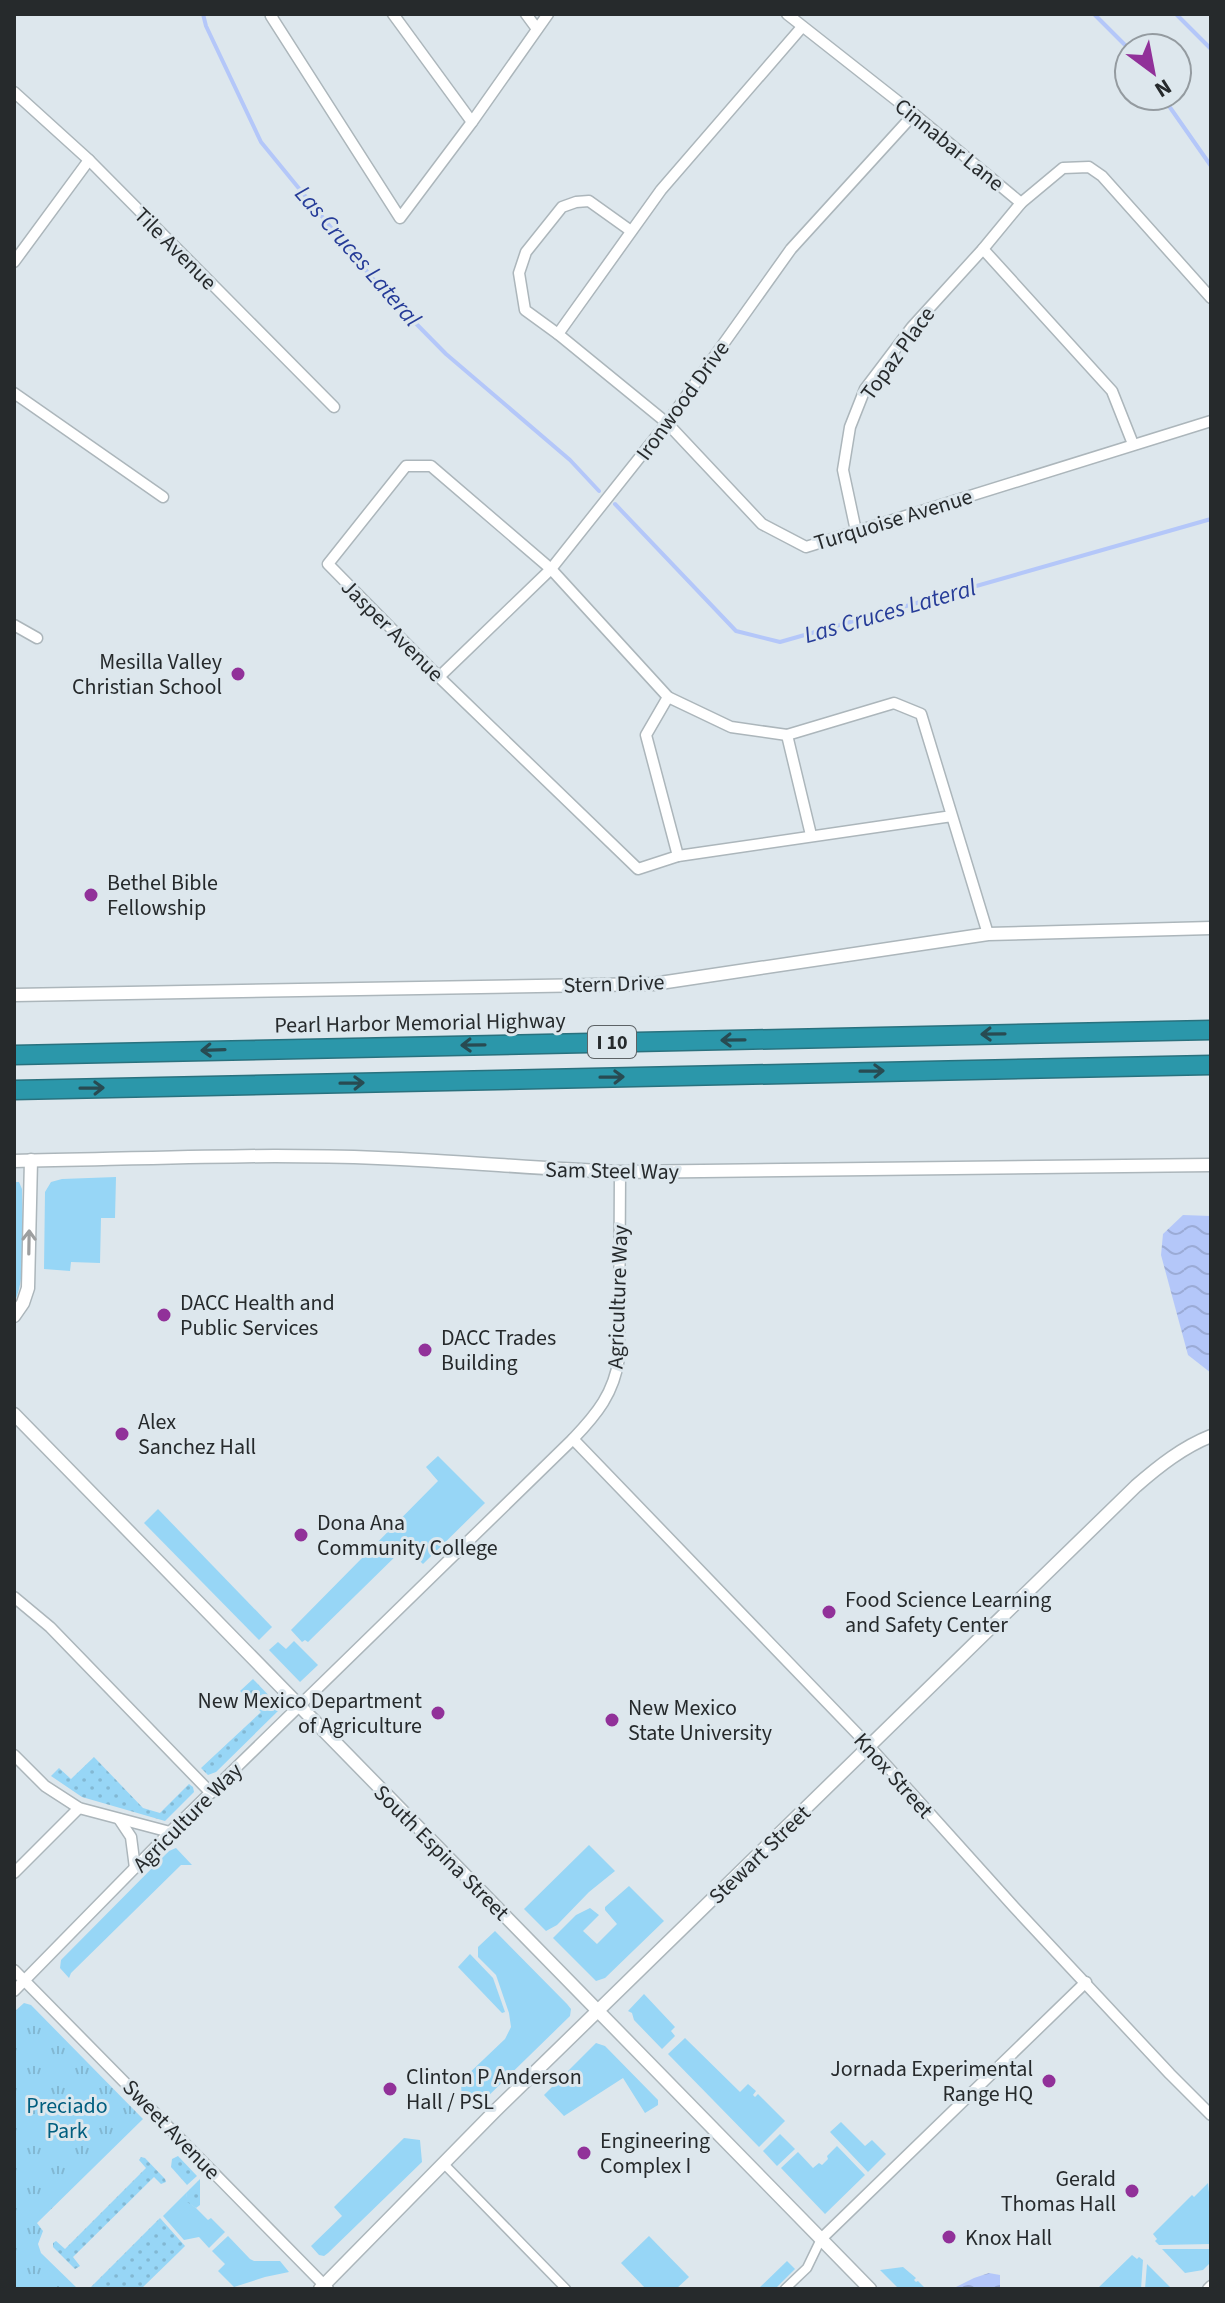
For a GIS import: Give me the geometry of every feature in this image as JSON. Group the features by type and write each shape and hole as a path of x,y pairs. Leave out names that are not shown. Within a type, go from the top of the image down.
{"highway":[{"path":"1049,1033 1211,1022"},
{"name":"Pearl Harbor Memorial Highway","path":"14,1055 1211,1030"},
{"name":"I 10","path":"14,1090 1211,1065"}],"street":[{"path":"273,14 271,16 400,218 548,14"},
{"path":"393,14 472,122"},
{"path":"526,14 537,29"},
{"name":"Cinnabar Lane","path":"787,14 1021,203 1063,168 1089,167 1102,176 1211,298"},
{"path":"558,334 686,160 802,27"},
{"name":"Tile Avenue","path":"14,92 89,160 334,407"},
{"name":"Ironwood Drive","path":"439,677 551,569 667,423 791,249 914,114"},
{"path":"14,262 89,160"},
{"name":"Turquoise Avenue","path":"631,231 589,201 562,207 526,252 519,273 525,310 667,423 762,524 806,547 1211,421"},
{"name":"Topaz Place","path":"856,531 843,470 850,427 865,389 912,327 1021,203"},
{"path":"983,249 1112,391 1133,444"},
{"path":"14,393 163,497"},
{"name":"Jasper Avenue","path":"952,816 678,856 638,869 439,677 328,564 406,466 431,466 551,569 668,697 731,727 787,735 894,703 921,714 988,934"},
{"path":"14,625 37,638"},
{"path":"668,697 646,735 678,856"},
{"path":"787,735 811,835"},
{"name":"Stern Drive","path":"14,995 653,984 988,934 1211,928"},
{"name":"Sam Steel Way","path":"14,1161 378,1158 542,1170 620,1172 1211,1165"},
{"path":"14,1316 28,1288 31,1160"},
{"name":"Agriculture Way","path":"14,1991 170,1832 573,1439 605,1401 617,1371 620,1172"},
{"name":"South Espina Street","path":"14,1414 870,2289"},
{"name":"Stewart Street","path":"324,2288 443,2163 1136,1486 1160,1465 1211,1436"},
{"name":"Knox Street","path":"573,1439 869,1746 1211,2115"},
{"path":"14,1597 50,1627 211,1793"},
{"path":"14,1755 45,1786 79,1808 170,1832"},
{"path":"14,1873 79,1808"},
{"path":"119,1819 131,1837 135,1868"},
{"name":"Sweet Avenue","path":"14,1970 324,2288"},
{"path":"785,2289 807,2268 821,2239 1086,1982"},
{"path":"443,2163 566,2289"}],"green space":[{"path":"116,1177 115,1218 101,1218 100,1263 71,1262 70,1271 44,1269 45,1192 51,1182"},
{"path":"14,1182 19,1182 22,1189 23,1248 21,1278 14,1303"},
{"path":"438,1456 485,1503 423,1564 405,1547 308,1642 302,1642 291,1630 438,1481 426,1467"},
{"path":"158,1509 272,1627 259,1640 144,1523"},
{"path":"294,1641 318,1665 300,1682 269,1650 278,1642 286,1649"},
{"path":"253,1679 279,1710 216,1772 208,1775 201,1768 261,1712 240,1691"},
{"path":"94,1757 143,1808 160,1813 189,1784 194,1792 165,1821 82,1797 51,1776 59,1768 71,1779"},
{"path":"589,1845 615,1871 557,1925 546,1931 524,1909"},
{"path":"176,1848 192,1865 181,1865 69,1978 60,1968 61,1960 169,1851"},
{"path":"629,1886 664,1921 605,1978 596,1981 553,1938 576,1915 590,1908 599,1915 583,1931 597,1944 617,1924 605,1907"},
{"path":"495,1931 567,2004 571,2009 570,2016 481,2103 462,2104 463,2079 505,2039 511,2027 496,1975 478,1957 478,1947"},
{"path":"470,1954 493,1978 505,2012 502,2013 458,1967"},
{"path":"644,1994 675,2027 671,2031 675,2036 662,2049 628,2011"},
{"name":"Preciado Park","path":"24,2003 31,2005 143,2119 37,2223 43,2231 38,2244 41,2253 78,2289 14,2289 14,2012"},
{"path":"685,2038 740,2092 748,2084 756,2091 755,2097 758,2094 785,2121 759,2147 668,2054"},
{"path":"596,2043 605,2046 658,2100 658,2105 645,2113 623,2078 564,2116 544,2095"},
{"path":"841,2122 865,2146 872,2140 886,2154 868,2172 830,2132"},
{"path":"780,2134 795,2149 777,2166 763,2151"},
{"path":"404,2138 420,2140 422,2162 328,2253 319,2255 311,2246 342,2216 334,2207"},
{"path":"837,2146 865,2175 825,2214 781,2168 798,2152 813,2168 819,2163 822,2165"},
{"path":"178,2156 197,2176 187,2185 171,2167 172,2159"},
{"path":"141,2157 166,2182 161,2184 154,2177 73,2257 80,2266 75,2269 53,2247 53,2243 56,2241 65,2249 146,2168 139,2160"},
{"path":"200,2179 200,2205 196,2208 187,2202 186,2193"},
{"path":"1208,2183 1211,2244 1159,2245 1153,2234"},
{"path":"186,2193 188,2202 225,2232 209,2248 199,2237 184,2240 163,2216"},
{"path":"160,2218 185,2246 179,2252 141,2289 89,2289"},
{"path":"228,2236 250,2259 280,2261 289,2272 234,2287 218,2271 225,2264 212,2251"},
{"path":"649,2236 689,2277 676,2289 646,2289 621,2263"},
{"path":"1162,2249 1211,2249 1211,2262 1203,2270 1185,2273"},
{"path":"1132,2255 1143,2260 1141,2289 1097,2289"},
{"path":"787,2261 795,2269 775,2289 758,2289"},
{"path":"1147,2264 1171,2288 1171,2289 1145,2289"},
{"path":"903,2267 926,2289 899,2289 880,2270"}],"water":[{"path":"1183,1215 1211,1216 1211,1373 1188,1355 1161,1255 1163,1234"},
{"path":"989,2273 1000,2275 1000,2289 952,2289 974,2278"}],"waterway":[{"name":"Las Cruces Lateral","path":"203,14 261,142 378,285 446,354 570,460 599,491"},
{"path":"1094,14 1113,33"},
{"path":"1176,14 1211,49"},
{"path":"1173,112 1211,166"},
{"name":"Las Cruces Lateral","path":"615,504 736,631 780,642 1211,519"}],"place":[{"name":"Mesilla Valley Christian School","path":"238,674"},
{"name":"Bethel Bible Fellowship","path":"91,895"},
{"name":"DACC Health and Public Services","path":"164,1315"},
{"name":"DACC Trades Building","path":"425,1350"},
{"name":"Alex Sanchez Hall","path":"122,1434"},
{"name":"Dona Ana Community College","path":"301,1535"},
{"name":"Food Science Learning and Safety Center","path":"829,1612"},
{"name":"New Mexico Department of Agriculture","path":"438,1713"},
{"name":"New Mexico State University","path":"612,1720"},
{"name":"Jornada Experimental Range HQ","path":"1049,2081"},
{"name":"Clinton P Anderson Hall / PSL","path":"390,2089"},
{"name":"Engineering Complex I","path":"584,2153"},
{"name":"Gerald Thomas Hall","path":"1132,2191"},
{"name":"Knox Hall","path":"949,2237"}]}
